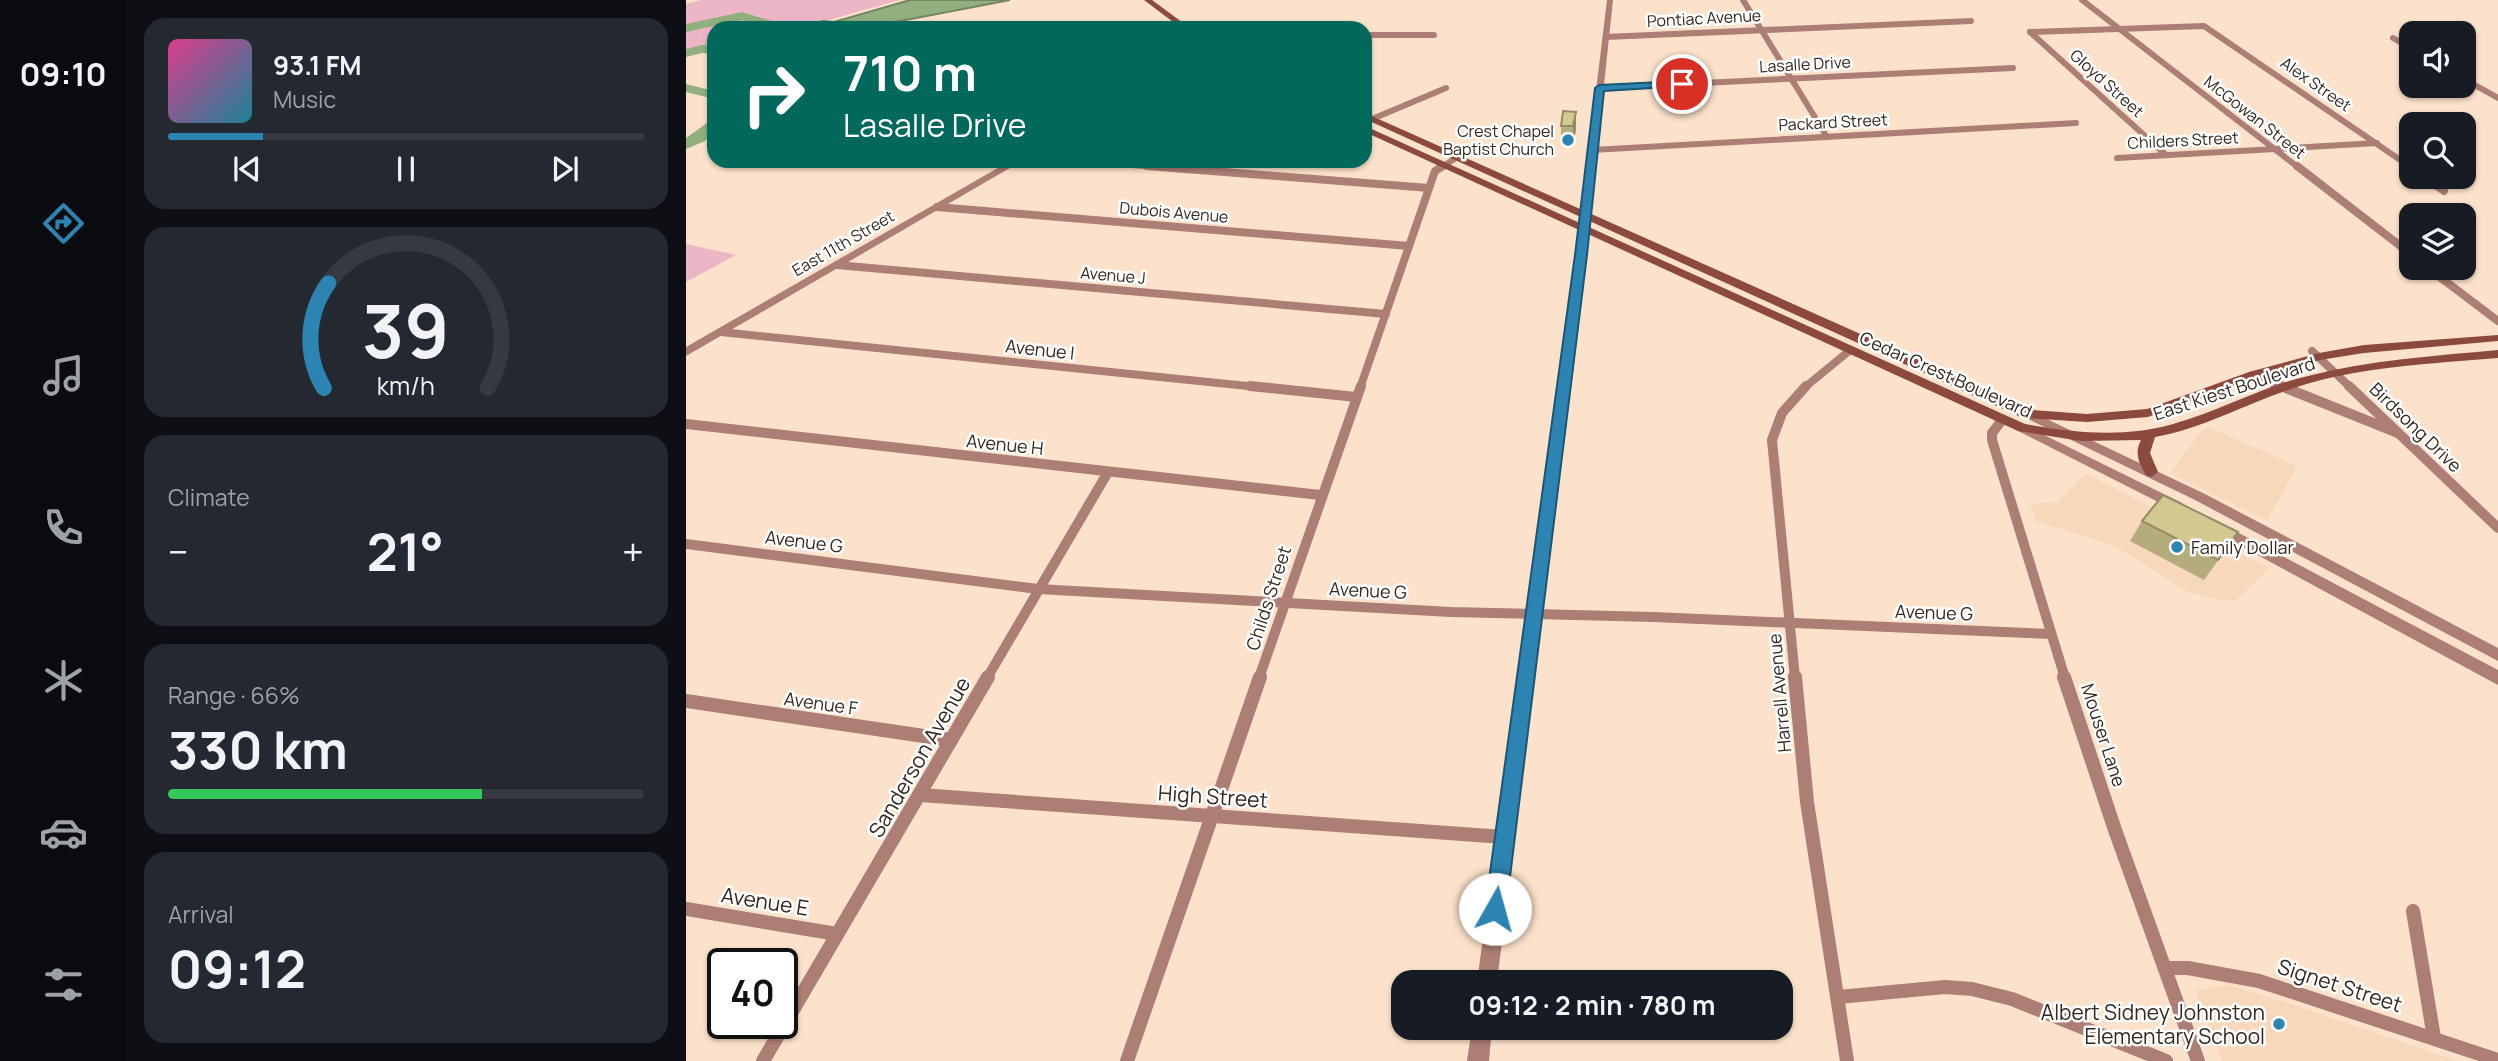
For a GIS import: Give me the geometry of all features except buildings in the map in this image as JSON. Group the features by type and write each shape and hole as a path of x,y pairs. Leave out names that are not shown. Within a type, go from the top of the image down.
{"main road":[{"path":"1145,2 1164,21"},
{"path":"1145,2 1175,21"},
{"name":"Cedar Crest Boulevard","path":"1372,121 1457,158 1584,223 1849,351 2022,428"},
{"name":"Cedar Crest Boulevard","path":"1372,132 1443,165 1862,340 2030,415"},
{"name":"East Kiest Boulevard","path":"2030,415 2087,418 2148,413 2316,354 2498,338"},
{"path":"1849,351 1862,340"},
{"name":"East Kiest Boulevard","path":"2022,428 2075,436 2151,434 2178,427 2282,387 2336,373 2381,365 2498,354"},
{"path":"2002,421 2007,416 2030,415"},
{"path":"2151,434 2142,445 2142,457 2151,472"}],"street":[{"path":"1488,970 1610,0"},
{"path":"1743,0 1827,137"},
{"name":"McGowan Street","path":"2082,0 2399,245"},
{"name":"Pontiac Avenue","path":"1606,37 1971,20"},
{"name":"Alex Street","path":"2117,28 2204,26 2399,159"},
{"name":"Gloyd Street","path":"2117,28 2030,32 2166,155"},
{"path":"1372,35 1434,35"},
{"path":"2393,38 2399,41"},
{"name":"Lasalle Drive","path":"1599,88 2013,68"},
{"path":"2476,86 2498,98"},
{"path":"1372,117 1446,88"},
{"name":"Packard Street","path":"1592,150 2076,123"},
{"name":"Childers Street","path":"2117,158 2377,143"},
{"path":"1443,165 1457,158"},
{"name":"Childs Street","path":"1127,1061 1320,495 1386,314 1434,171 1443,165"},
{"name":"East 11th Street","path":"686,352 1005,168"},
{"path":"1173,168 1429,188"},
{"name":"Dubois Avenue","path":"937,207 1409,246"},
{"name":"Avenue J","path":"837,265 1386,314"},
{"path":"2444,280 2498,321"},
{"name":"Avenue I","path":"720,332 1356,397"},
{"name":"Harrell Avenue","path":"1847,1061 1807,803 1772,440 1773,427 1784,408 1849,351"},
{"name":"Birdsong Drive","path":"2316,354 2498,528"},
{"path":"2253,375 2401,434"},
{"name":"Cedar Crest Boulevard","path":"2030,415 2200,496 2498,654"},
{"name":"Mouser Lane","path":"2002,421 1992,433 1992,440 2050,634 2198,1061"},
{"name":"Avenue H","path":"686,424 1320,495"},
{"name":"Cedar Crest Boulevard","path":"2022,428 2188,511 2200,496"},
{"name":"Sanderson Avenue","path":"763,1061 1108,472"},
{"path":"2209,522 2498,678"},
{"path":"2263,550 2274,536"},
{"name":"Avenue G","path":"686,544 1038,589 1284,604 2050,634"},
{"name":"Avenue F","path":"686,701 951,740"},
{"name":"High Street","path":"920,795 1504,837"},
{"name":"Avenue E","path":"686,909 837,934"},
{"path":"2413,911 2434,1038"},
{"name":"Signet Street","path":"2165,968 2188,968 2259,981 2498,1060"},
{"path":"1838,997 1945,986 1972,989 2012,999 2166,1061"},
{"path":"1478,1061 1480,1040"}],"shaded area":[{"path":"701,0 900,0 825,21 707,21 707,48 686,52 686,4"},
{"path":"910,0 1010,0 900,21 837,21"},
{"path":"686,244 736,255 686,282"},
{"path":"2210,428 2297,466 2267,521 2170,473 2202,430"},
{"path":"2086,474 2270,568 2235,601 2214,599 2188,592 2115,546 2036,521 2030,504 2057,502"},
{"name":"Albert Sidney Johnston Elementary School","path":"2227,985 2457,1061 2222,1061 2195,991"}],"waterway":[{"path":"719,21 742,16 762,21"},
{"path":"686,28 707,24"},
{"path":"686,53 707,49"},
{"path":"686,88 707,93"},
{"path":"686,144 700,138 707,130"}],"place":[{"name":"Crest Chapel Baptist Church","path":"1568,140"},
{"name":"Family Dollar","path":"2177,547"},
{"name":"Albert Sidney Johnston Elementary School","path":"2279,1024"}],"route":[{"path":"1495,909 1581,255 1599,88 1682,84"}]}
